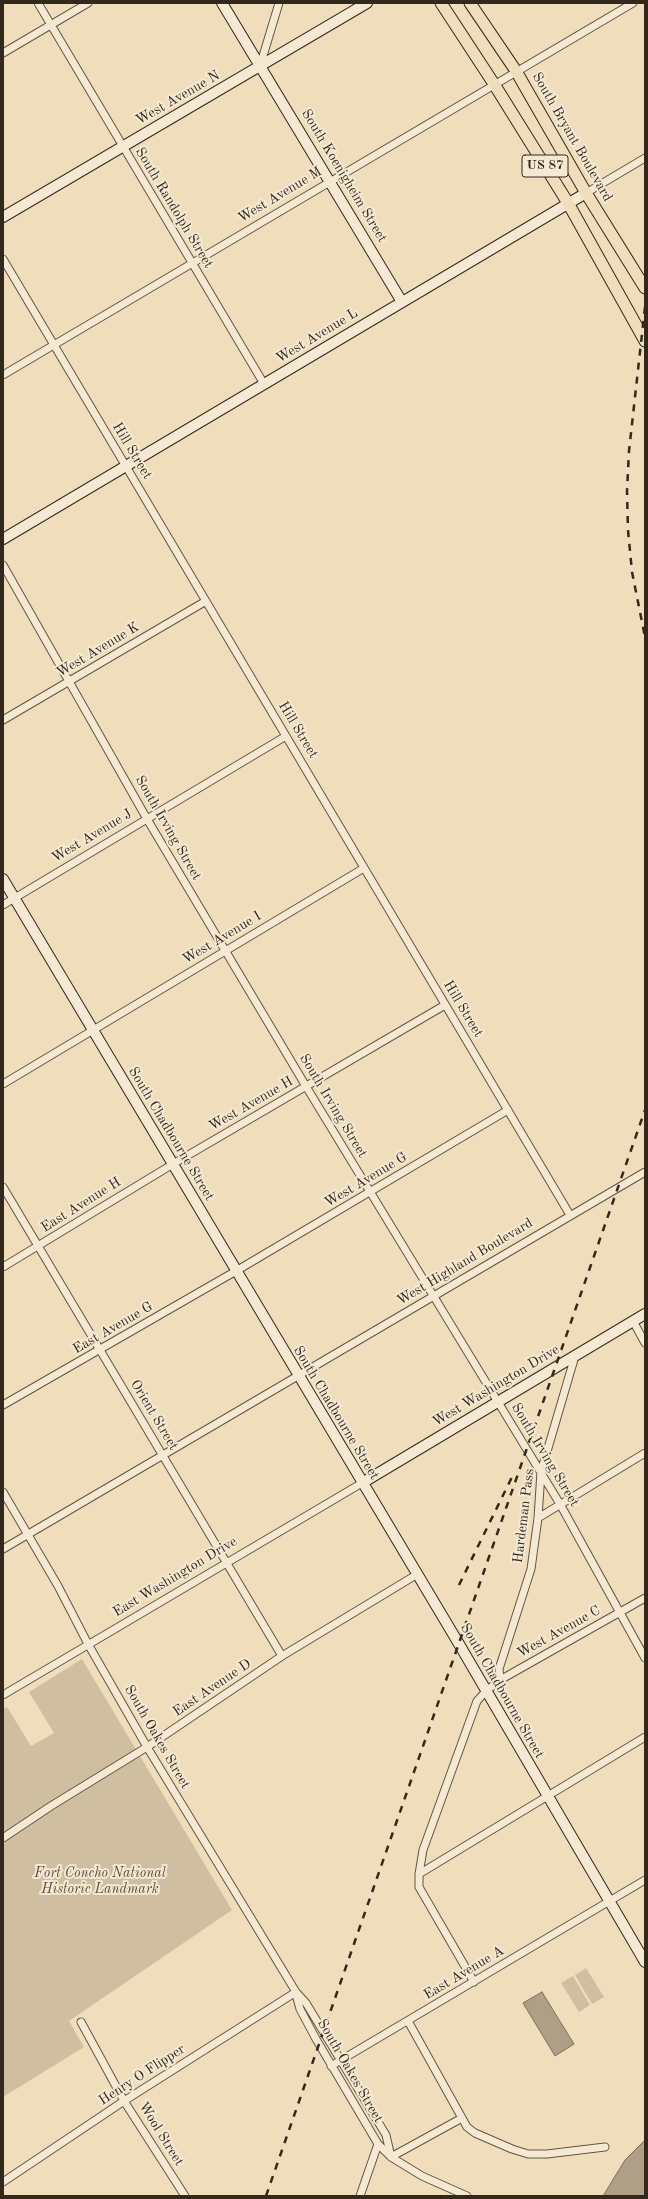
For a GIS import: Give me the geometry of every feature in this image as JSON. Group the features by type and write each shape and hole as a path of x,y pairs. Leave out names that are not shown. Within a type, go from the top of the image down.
{"main road":[{"name":"South Koenigheim Street","path":"222,3 402,302"},
{"name":"West Avenue N","path":"3,217 366,3"},
{"name":"US 87","path":"441,3 494,84 568,204 643,337"},
{"name":"South Bryant Boulevard","path":"470,3 516,71 586,193 645,288"},
{"name":"West Avenue L","path":"3,539 586,193"},
{"name":"South Chadbourne Street","path":"3,879 486,1691 645,1962"},
{"name":"West Washington Drive","path":"362,1483 645,1314"}],"street":[{"name":"South Randolph Street","path":"38,3 264,384"},
{"path":"3,53 88,3"},
{"path":"260,66 279,3"},
{"name":"West Avenue M","path":"3,375 329,181 633,3"},
{"name":"West Avenue L","path":"586,193 645,158"},
{"name":"Hill Street","path":"3,259 570,1215"},
{"name":"South Irving Street","path":"3,565 147,819 307,1088 560,1504 645,1658"},
{"name":"West Avenue K","path":"3,720 206,601"},
{"name":"West Avenue J","path":"3,905 286,736"},
{"name":"West Avenue I","path":"3,1084 92,1029 364,868"},
{"name":"West Avenue H","path":"173,1164 307,1088 446,1005"},
{"name":"West Avenue G","path":"236,1271 508,1110"},
{"name":"East Avenue H","path":"3,1267 39,1247 173,1164"},
{"name":"West Highland Boulevard","path":"3,1549 162,1454 645,1172"},
{"name":"Orient Street","path":"3,1187 282,1656"},
{"name":"East Avenue G","path":"3,1405 100,1351 236,1271"},
{"path":"632,1321 645,1342"},
{"name":"Hardeman Pass","path":"500,1680 499,1669 531,1569 538,1518 541,1472 575,1356"},
{"path":"538,1518 645,1453"},
{"name":"East Washington Drive","path":"3,1695 362,1483"},
{"name":"South Oakes Street","path":"3,1492 58,1586 88,1644 148,1747 296,1992 306,2003 386,2135 391,2157"},
{"name":"East Avenue D","path":"3,1838 51,1806 148,1747 282,1656 416,1575"},
{"name":"West Avenue C","path":"486,1691 500,1680 645,1598"},
{"path":"474,1982 428,1905 419,1887 419,1874 423,1850 477,1701 486,1691"},
{"path":"419,1874 645,1737"},
{"name":"East Avenue A","path":"331,2066 645,1880"},
{"name":"South Oakes Street","path":"296,1992 300,2009 331,2066 378,2144 391,2157 422,2176 467,2196"},
{"name":"Henry O Flipper","path":"3,2182 124,2100 296,1992"},
{"path":"408,2021 467,2127 475,2133 512,2149 528,2154 547,2154 605,2147"},
{"name":"Wool Street","path":"81,2022 124,2100 185,2196"},
{"path":"391,2157 462,2118"},
{"path":"360,2196 378,2144"}],"green space":[{"name":"Fort Concho National Historic Landmark","path":"82,1659 232,1910 69,2021 84,2047 3,2097 3,1709 7,1707 31,1746 54,1733 29,1692"},
{"path":"586,1968 604,1997 592,2004 575,1975"},
{"path":"573,1976 590,2005 579,2012 561,1983"}],"shaded area":[{"path":"542,1992 574,2044 555,2056 523,2003"},
{"path":"645,2140 645,2196 603,2196 625,2160"}],"railway":[{"path":"645,307 629,451 627,491 628,530 632,572 645,637"},
{"path":"266,2196 645,1110"},
{"path":"459,1585 512,1477"}]}
